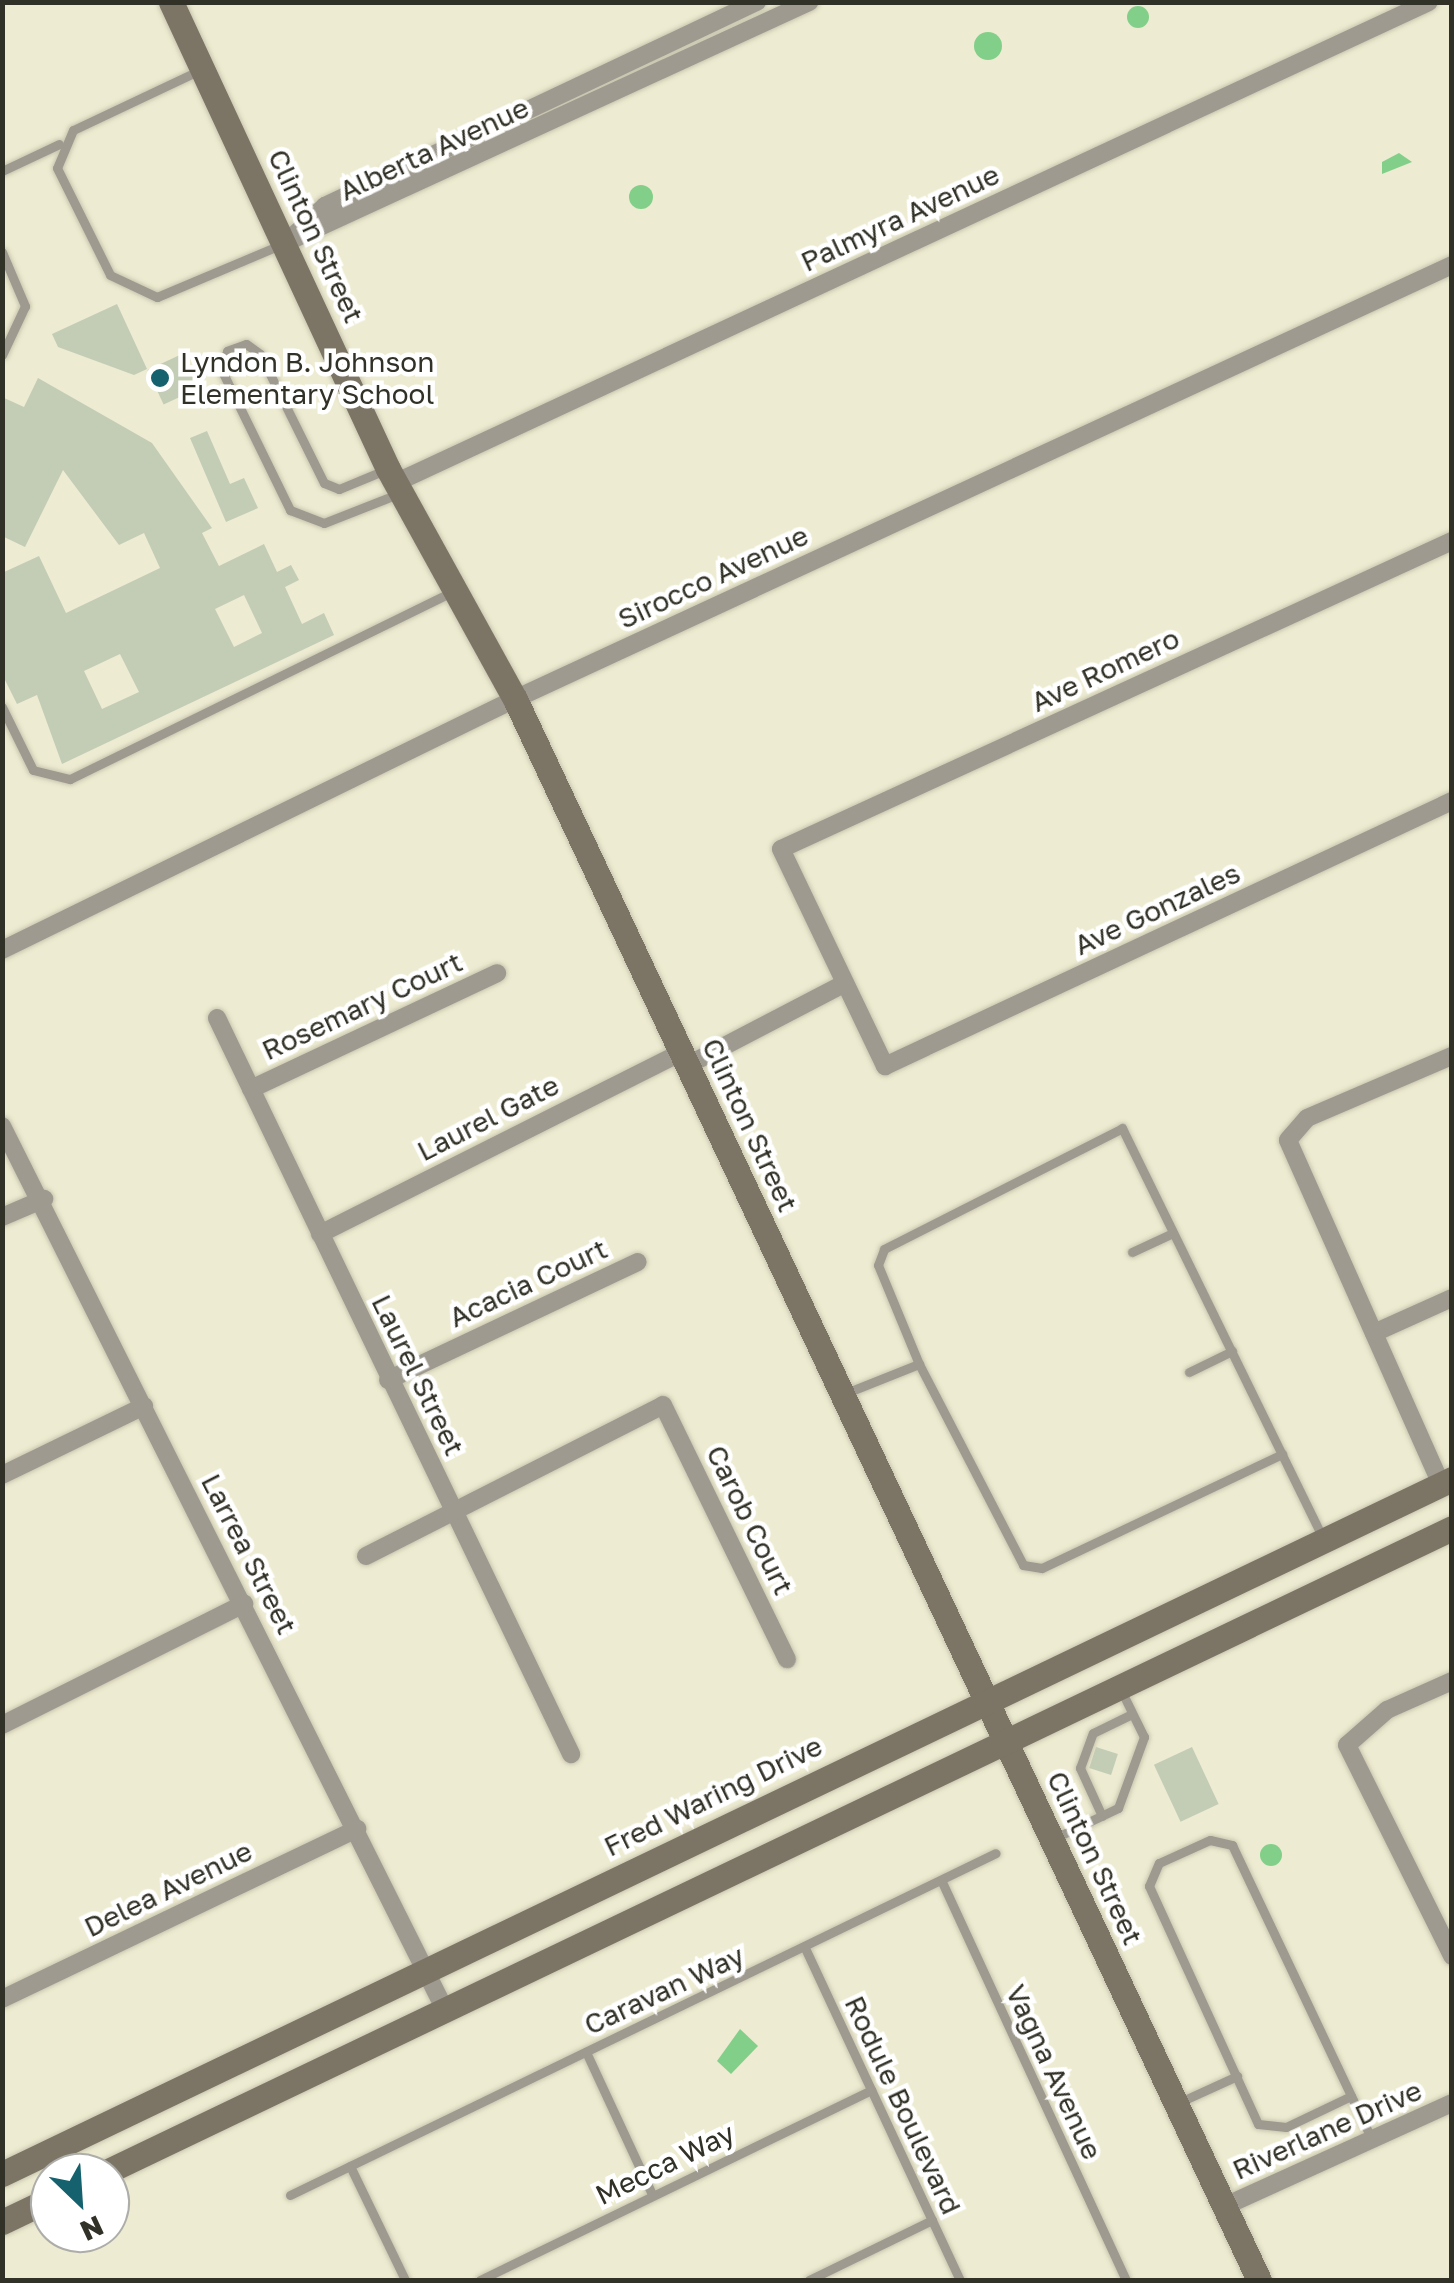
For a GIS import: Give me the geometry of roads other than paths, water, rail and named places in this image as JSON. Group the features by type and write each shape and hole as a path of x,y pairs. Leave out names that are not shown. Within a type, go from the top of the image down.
{"main road":[{"name":"Clinton Street","path":"172,2 287,242 394,482 515,698 1259,2280"},
{"name":"Fred Waring Drive","path":"2,2174 1446,1481"},
{"path":"130,2160 1005,1737 1452,1528"},
{"path":"2,2222 30,2209"}],"street":[{"name":"Alberta Avenue","path":"287,242 325,206 757,2"},
{"name":"Alberta Avenue","path":"287,242 810,2"},
{"name":"Palmyra Avenue","path":"394,482 1429,2"},
{"name":"Sirocco Avenue","path":"2,950 515,698 1452,266"},
{"name":"Ave Romero","path":"840,986 781,849 1452,541"},
{"name":"Ave Gonzales","path":"840,986 885,1066 1452,801"},
{"name":"Rosemary Court","path":"251,1088 497,972"},
{"name":"Laurel Gate","path":"320,1234 840,986"},
{"name":"Laurel Street","path":"217,1018 571,1754"},
{"path":"1446,1481 1374,1334 1288,1140 1307,1118 1452,1056"},
{"name":"Larrea Street","path":"2,1126 44,1200 444,2008"},
{"path":"2,1217 44,1200"},
{"name":"Acacia Court","path":"388,1380 638,1262"},
{"path":"1374,1334 1452,1298"},
{"name":"Carob Court","path":"454,1511 663,1405 787,1659"},
{"path":"2,1475 144,1406"},
{"path":"366,1556 454,1511"},
{"path":"2,1725 244,1604"},
{"path":"1452,1681 1387,1710 1347,1744 1452,1956"},
{"name":"Delea Avenue","path":"2,1999 357,1828"},
{"name":"Riverlane Drive","path":"1225,2206 1452,2103"}],"lane":[{"path":"2,170 60,143 89,122 204,68"},
{"path":"60,143 56,168 103,265 156,297 287,242"},
{"path":"2,252 24,306 2,355"},
{"path":"246,344 260,354 324,483 339,489 394,482 324,524 290,510 222,371 227,351 246,344"},
{"path":"2,707 33,770 70,778 456,590"},
{"path":"1282,1454 1042,1568 1023,1566 919,1364 878,1264 884,1249 1122,1128 1324,1539"},
{"path":"1132,1252 1174,1232"},
{"path":"1189,1372 1232,1352"},
{"path":"845,1394 919,1364"},
{"path":"1052,1839 1118,1808 1144,1737 1118,1684"},
{"path":"1102,1816 1080,1768 1094,1733 1132,1714"},
{"path":"1351,2096 1264,2129 1149,1886 1159,1864 1210,1840 1232,1845 1372,2140"},
{"name":"Caravan Way","path":"290,2195 996,1853"},
{"name":"Vagna Avenue","path":"942,1882 1126,2280"},
{"name":"Rodule Boulevard","path":"805,1948 960,2280"},
{"path":"586,2052 652,2194"},
{"path":"1177,2104 1237,2076"},
{"name":"Mecca Way","path":"480,2280 871,2090"},
{"path":"350,2166 405,2280"},
{"path":"808,2280 932,2220"}],"place":[{"name":"Lyndon B. Johnson Elementary School","path":"160,378"}]}
